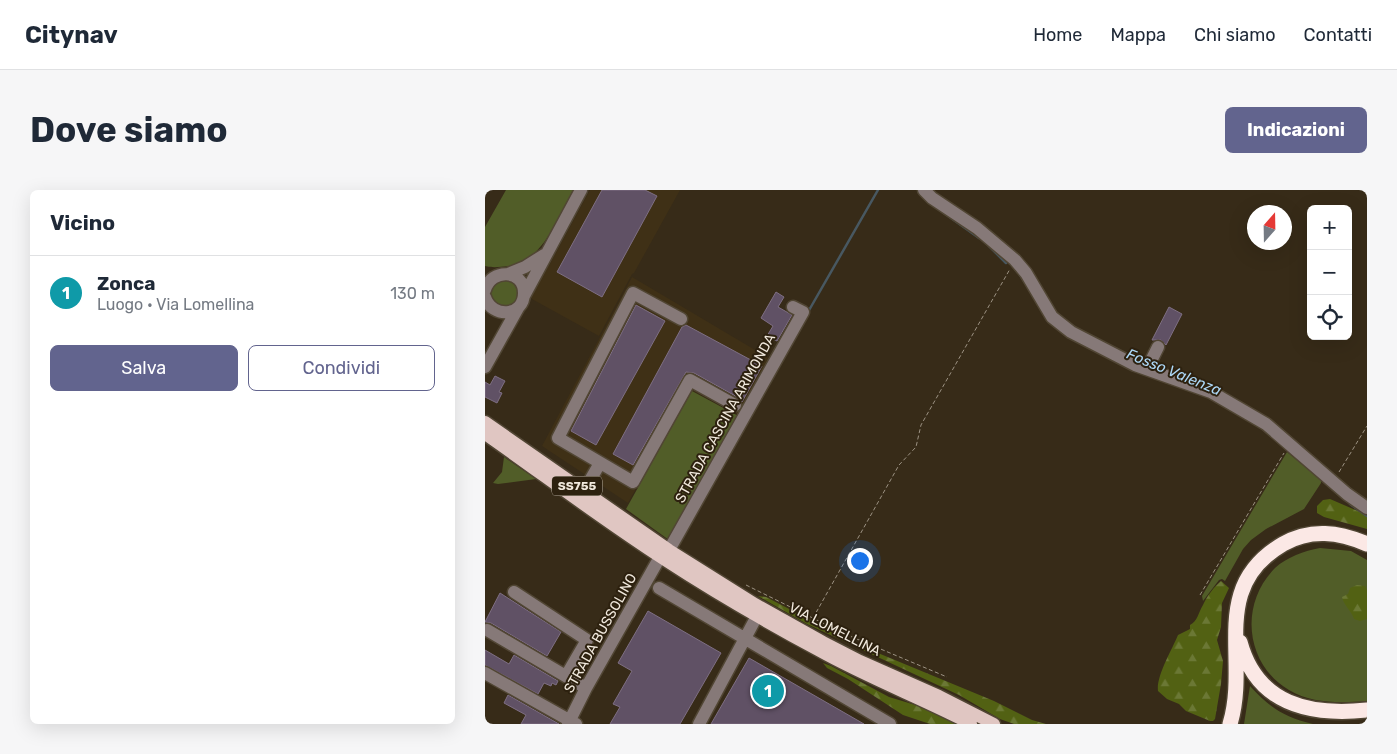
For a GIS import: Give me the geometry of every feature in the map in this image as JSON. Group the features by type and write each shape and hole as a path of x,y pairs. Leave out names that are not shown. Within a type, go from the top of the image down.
{"highway":[{"path":"1230,724 1233,713 1235,686 1236,619 1241,591 1248,577 1268,554 1291,539 1308,534 1332,533 1351,537 1367,544"},
{"path":"1236,619 1245,660 1254,674 1278,697 1295,705 1315,710 1343,713 1367,710"}],"main road":[{"name":"SS755","path":"485,422 584,491 665,556"},
{"name":"SS755","path":"485,434 581,503 665,556"},
{"name":"VIA LOMELLINA","path":"665,556 757,616 847,666 941,708 971,724"},
{"name":"VIA LOMELLINA","path":"665,556 859,661 939,696 994,724"}],"street":[{"path":"485,367 515,310 522,302 547,251 581,190"},
{"path":"924,190 977,228 1015,260 1026,273 1052,317 1071,332 1135,365 1211,392 1266,424 1333,482 1367,508"},
{"path":"499,339 486,288 508,274 525,267 547,251"},
{"path":"508,274 514,276 522,284 524,296"},
{"path":"681,319 633,293 558,438 633,482 690,380 735,405"},
{"name":"STRADA CASCINA ARIMONDA","path":"665,556 737,430 776,356 803,312 793,307"},
{"path":"492,311 507,313 515,310"},
{"path":"1147,369 1158,347"},
{"path":"584,491 600,462"},
{"name":"STRADA BUSSOLINO","path":"571,723 586,688 665,556"},
{"path":"659,588 890,724"},
{"path":"514,592 587,640 566,676"},
{"path":"699,724 757,616"},
{"path":"487,630 586,688"},
{"path":"485,673 571,723"}],"path":[{"path":"813,618 899,465 917,447 921,426 1015,260"},
{"path":"1333,482 1367,426"},
{"path":"1201,595 1290,443"},
{"path":"743,584 845,634 947,677"}],"shaded area":[{"path":"590,190 680,190 599,336 532,299 531,295"},
{"path":"632,277 772,360 743,417 691,390 628,503 542,446"}],"green space":[{"path":"506,190 573,190 548,237 531,256 520,263 508,266 485,266 485,227"},
{"path":"505,279 515,283 519,293 515,303 505,307 495,303 491,293 495,283"},
{"path":"692,391 742,418 669,540 626,509"},
{"path":"1287,452 1321,480 1321,483 1304,509 1266,529 1251,540 1243,549 1225,581 1219,580 1203,601 1202,596"},
{"path":"504,457 536,479 493,483 502,472"},
{"path":"1330,499 1367,515 1367,529 1324,517 1317,513 1317,506 1323,500"},
{"path":"1320,548 1351,551 1367,560 1367,701 1327,701 1298,695 1274,679 1263,665 1256,649 1252,633 1252,616 1256,599 1263,583 1275,568 1285,561 1302,553"},
{"path":"1221,581 1229,588 1222,603 1221,627 1217,640 1223,661 1221,684 1215,719 1210,721 1186,711 1179,704 1167,699 1158,691 1158,685 1159,678 1178,635 1190,629 1190,625 1196,619 1209,595"},
{"path":"1357,585 1365,586 1367,590 1367,619 1360,621 1354,619 1342,597 1348,594 1350,588"},
{"path":"758,596 766,597 861,646 994,701 1032,720 1046,724 1014,724 1000,719 959,695 807,624"},
{"path":"823,663 889,697 922,707 955,724 930,724 903,715 848,679 827,668"},
{"path":"1250,686 1278,711 1313,724 1244,724"}],"building":[{"path":"602,190 645,190 657,196 602,297 557,272"},
{"path":"776,292 784,297 778,307 792,315 777,341 767,336 773,326 761,318"},
{"path":"636,305 665,321 596,445 571,431"},
{"path":"1169,307 1182,314 1166,345 1161,340 1152,340"},
{"path":"686,325 762,366 742,402 739,398 694,373 686,372 633,465 613,454 682,327"},
{"path":"495,376 505,381 499,392 502,393 497,403 485,397 485,382 490,385"},
{"path":"500,593 561,632 547,656 491,623 485,622"},
{"path":"648,611 721,653 680,724 610,724 620,707 613,704 632,671 618,663"},
{"path":"485,650 509,664 514,655 558,681 556,685 552,683 551,686 544,683 538,694 485,665"},
{"path":"749,658 864,724 711,724"},
{"path":"508,695 559,724 521,724 526,715 504,703"}],"waterway":[{"path":"808,312 878,190"},
{"name":"Fosso Valenza","path":"937,208 979,238"},
{"name":"Fosso Valenza","path":"989,246 1006,263"},
{"name":"Fosso Valenza","path":"1020,275 1024,281"},
{"name":"Fosso Valenza","path":"1350,504 1367,516"}],"place":[{"name":"Zonca","path":"768,691"}]}
